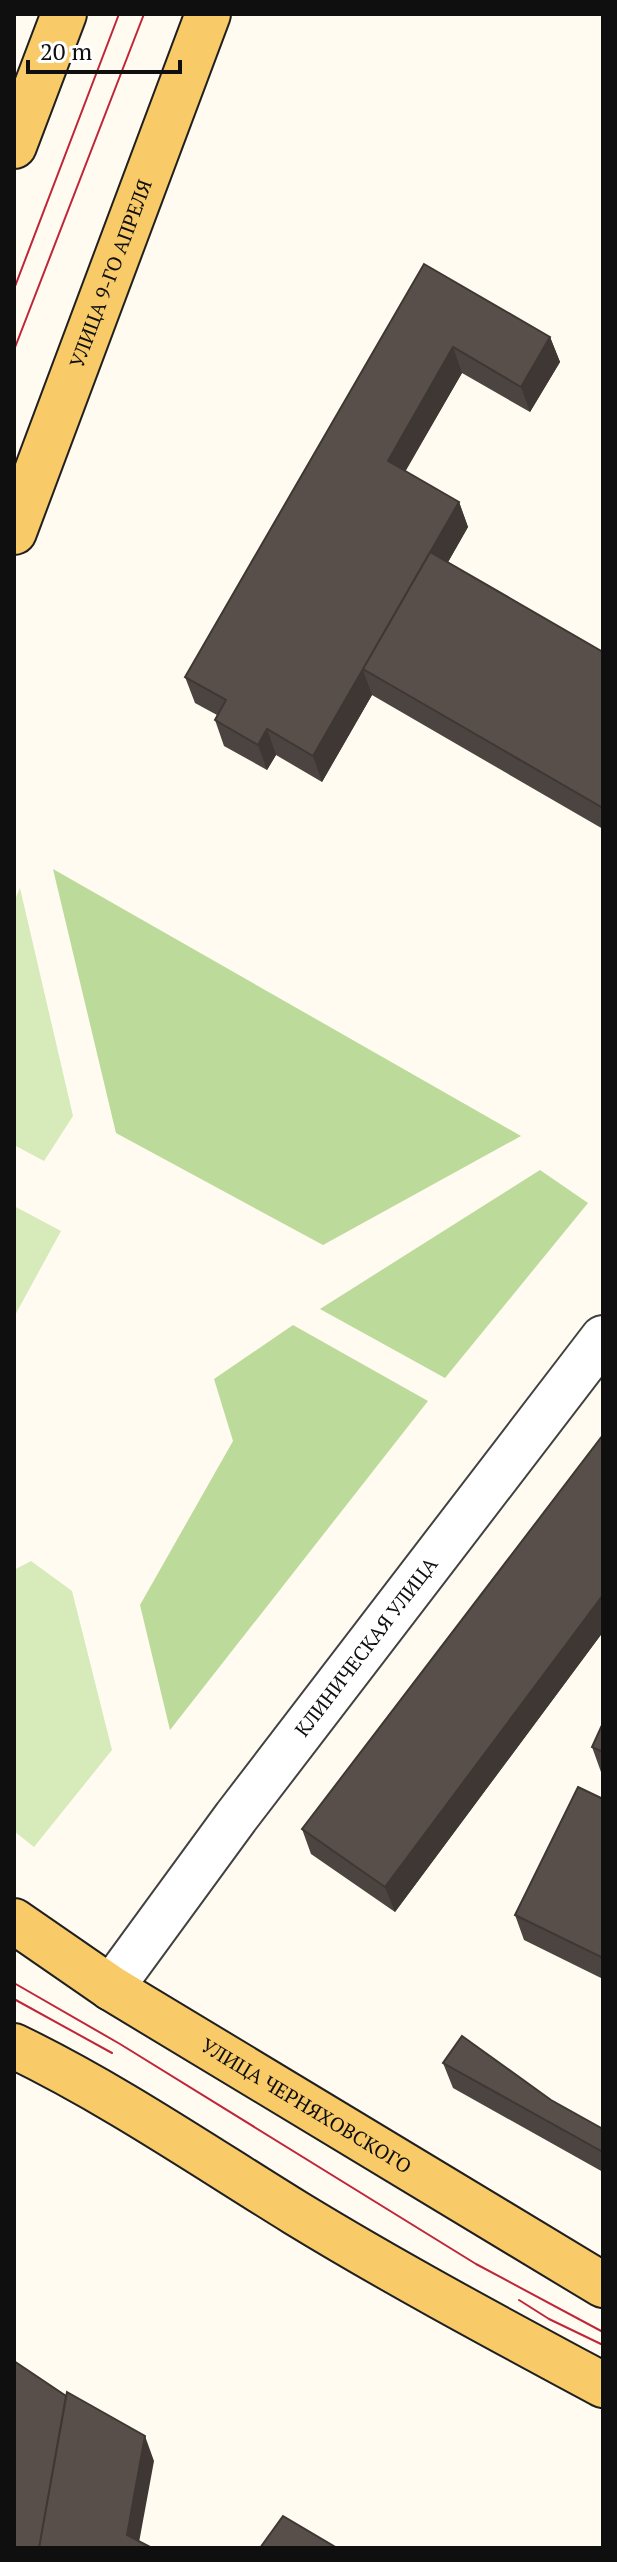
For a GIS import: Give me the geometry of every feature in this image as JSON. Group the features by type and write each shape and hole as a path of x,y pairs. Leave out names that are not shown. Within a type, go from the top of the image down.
{"main road":[{"name":"УЛИЦА 9-ГО АПРЕЛЯ","path":"14,532 208,14"},
{"path":"14,146 58,30"},
{"name":"УЛИЦА ЧЕРНЯХОВСКОГО","path":"14,1921 121,1974 603,2285"},
{"path":"14,2046 109,2095 423,2289 603,2385"}],"street":[{"path":"14,91 58,30"},
{"name":"КЛИНИЧЕСКАЯ УЛИЦА","path":"121,1974 236,1817 603,1338"}],"green space":[{"path":"53,869 521,1136 323,1245 116,1133"},
{"path":"20,888 73,1116 44,1161 14,1145 14,902"},
{"path":"540,1170 588,1203 445,1378 320,1309"},
{"path":"14,1206 61,1231 14,1317"},
{"path":"293,1325 428,1401 170,1730 140,1605 233,1441 214,1379"},
{"path":"31,1561 72,1591 112,1750 34,1847 14,1831 14,1570"}],"building":[{"path":"424,264 550,337 521,387 453,347 388,461 459,502 313,756 267,729 258,745 215,720 226,700 185,677"},
{"path":"430,552 603,652 603,808 363,669"},
{"path":"603,1435 603,1595 385,1887 302,1829"},
{"path":"603,1723 603,1752 592,1747"},
{"path":"578,1787 603,1799 603,1958 515,1915"},
{"path":"462,2036 551,2100 603,2129 603,2152 443,2063"},
{"path":"14,2361 66,2396 39,2548 14,2548"},
{"path":"67,2392 145,2436 127,2535 152,2548 39,2548"},
{"path":"283,2516 337,2548 260,2548"}],"tram line":[{"path":"14,289 119,14"},
{"path":"14,350 144,14"},
{"path":"14,1983 120,2044 476,2264 603,2332"},
{"path":"14,1999 112,2053"},
{"path":"519,2300 549,2319 603,2345"}]}
